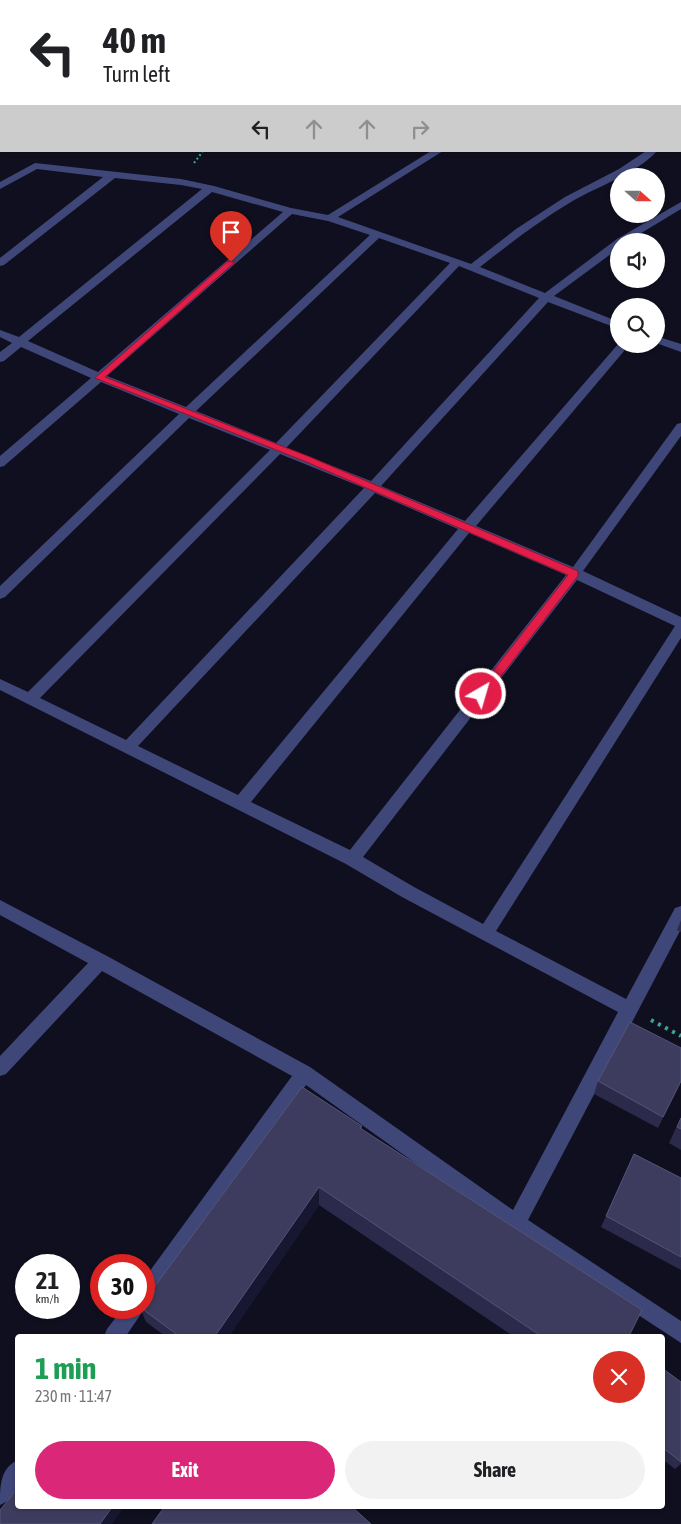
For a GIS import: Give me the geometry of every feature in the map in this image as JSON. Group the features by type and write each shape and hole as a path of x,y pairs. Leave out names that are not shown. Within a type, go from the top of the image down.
{"street":[{"path":"330,218 436,152"},
{"path":"472,268 503,242 568,200 616,175 650,152"},
{"path":"0,186 35,166 181,182 210,188 290,211 330,218 457,262 610,323"},
{"path":"0,263 114,174"},
{"path":"0,358 210,188"},
{"path":"635,233 681,205"},
{"path":"0,463 290,211"},
{"path":"0,594 188,412 376,235"},
{"path":"128,747 373,487 545,298 610,249"},
{"path":"31,698 278,449 457,262"},
{"path":"0,333 99,378 373,487 575,574 681,623"},
{"path":"665,342 681,348"},
{"path":"240,804 467,528 616,353"},
{"path":"352,859 575,574 681,427"},
{"path":"486,933 681,627"},
{"path":"0,684 352,859 628,1008"},
{"path":"0,906 304,1072 516,1223 681,1333"},
{"path":"516,1223 628,1008 681,913"},
{"path":"0,1068 100,961"},
{"path":"155,1280 304,1072"},
{"path":"115,1334 126,1319"},
{"path":"0,1494 15,1474"}],"building":[{"path":"630,1022 681,1048 681,1081 663,1117 598,1081"},
{"path":"302,1087 362,1126 360,1128 642,1310 630,1334 538,1334 319,1187 216,1334 176,1334 155,1318 155,1286"},
{"path":"681,1118 681,1129 677,1127"},
{"path":"634,1154 681,1178 681,1257 606,1216"},
{"path":"665,1370 681,1382 681,1462 665,1449"},
{"path":"15,1492 15,1509 111,1509 100,1524 0,1524 0,1510"},
{"path":"163,1509 354,1509 371,1524 152,1524"}],"route":[{"path":"231,262 99,378 307,459 575,574 481,694"}]}
